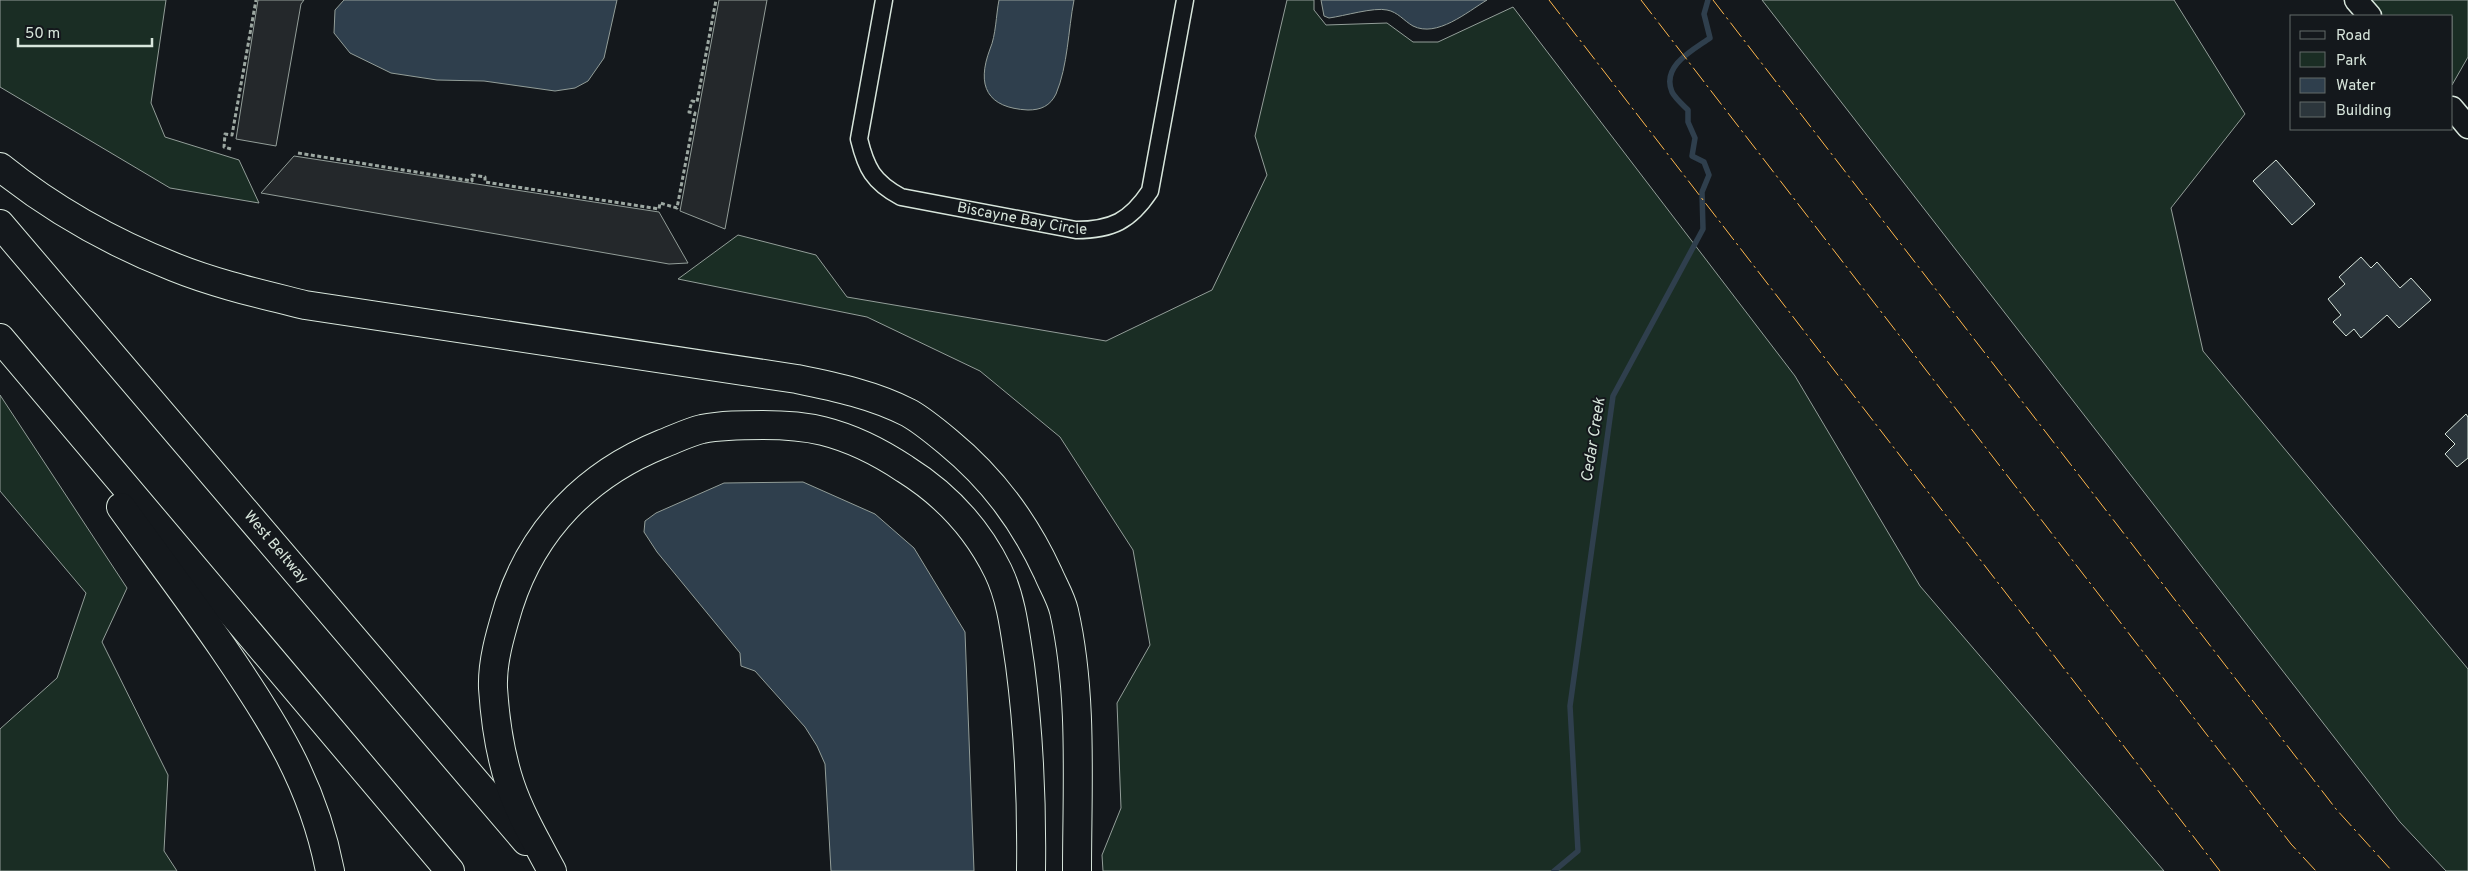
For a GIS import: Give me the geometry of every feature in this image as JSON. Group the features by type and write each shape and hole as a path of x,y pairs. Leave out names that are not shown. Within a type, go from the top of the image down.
{"highway":[{"path":"0,167 64,211 129,246 174,267 256,293 306,305 798,378 851,390 910,414 964,455 999,491 1020,520 1035,546 1063,609 1070,642 1076,732 1077,871"},
{"name":"West Beltway","path":"0,224 552,871"},
{"path":"0,338 450,871"},
{"path":"30,373 114,497 262,706 291,755 306,788 323,835 330,871"},
{"path":"552,871 530,830 510,784 496,720 493,685 496,653 517,580 560,512 580,493 611,470 634,455 691,432 729,425 801,426 825,431 888,458 938,492 956,508 979,540 998,571 1009,601 1015,632 1028,731 1031,871"}],"street":[{"name":"Biscayne Bay Circle","path":"884,0 859,139 864,161 872,175 885,188 901,197 1076,230 1097,230 1118,223 1138,208 1150,191 1185,0"},
{"path":"2356,0 2369,15"},
{"path":"2453,109 2468,127"}],"path":[{"path":"231,149 224,147 225,134 232,135 256,0"},
{"path":"298,153 472,181 472,175 485,177 484,182 659,209 660,203 677,208 695,113 689,112 692,101 697,102 716,0"}],"green space":[{"path":"0,0 166,0 151,103 165,137 239,160 259,203 170,188 0,87"},
{"path":"1287,0 1314,0 1314,10 1326,25 1387,23 1413,42 1438,42 1513,7 1795,376 1920,586 2164,871 1103,871 1102,855 1121,808 1117,703 1150,645 1133,550 1060,437 980,371 867,317 678,279 738,235 816,255 847,297 1106,341 1212,290 1267,175 1255,136"},
{"path":"1762,0 2174,0 2245,114 2171,208 2203,351 2468,669 2468,871 2446,871 2400,822"},
{"path":"2368,0 2468,0 2468,57 2453,83 2453,15 2380,15"},
{"path":"0,395 127,588 102,642 168,775 164,851 177,871 0,871 0,729 57,678 86,593 0,491"}],"shaded area":[{"path":"258,0 304,0 301,4 276,146 236,139"},
{"path":"719,0 767,0 725,229 680,211"},
{"path":"294,156 659,212 688,263 669,264 261,193"}],"water":[{"path":"344,0 617,0 604,58 588,81 575,88 555,91 484,81 437,80 391,73 350,53 334,33 335,10"},
{"path":"999,0 1074,0 1060,83 1054,98 1041,108 1028,110 1003,105 994,100 988,93 984,74 994,38"},
{"path":"1321,0 1487,0 1451,22 1432,29 1422,29 1413,26 1391,11 1381,9 1329,18 1324,16"},
{"path":"803,482 875,514 914,548 965,632 974,871 831,871 825,764 817,746 805,727 755,671 741,666 740,653 657,552 644,532 645,521 656,513 724,483"}],"building":[{"path":"2276,160 2315,204 2292,225 2253,181"},
{"path":"2361,257 2371,268 2377,262 2400,288 2411,278 2431,300 2399,328 2387,315 2361,338 2354,329 2346,336 2333,322 2341,315 2328,299 2345,284 2339,277"},
{"path":"2466,414 2468,417 2468,458 2457,467 2445,454 2455,444 2445,434"}],"waterway":[{"name":"Cedar Creek","path":"1554,871 1578,851 1570,706 1613,396 1703,229 1702,192 1709,175 1704,162 1692,156 1695,138 1688,122 1688,110 1673,94 1670,83 1671,74 1680,60 1710,38 1704,14 1708,0"}],"power":[{"path":"1549,0 2220,871"},
{"path":"1641,0 2291,844 2316,871"},
{"path":"1713,0 2336,809 2392,871"}]}
